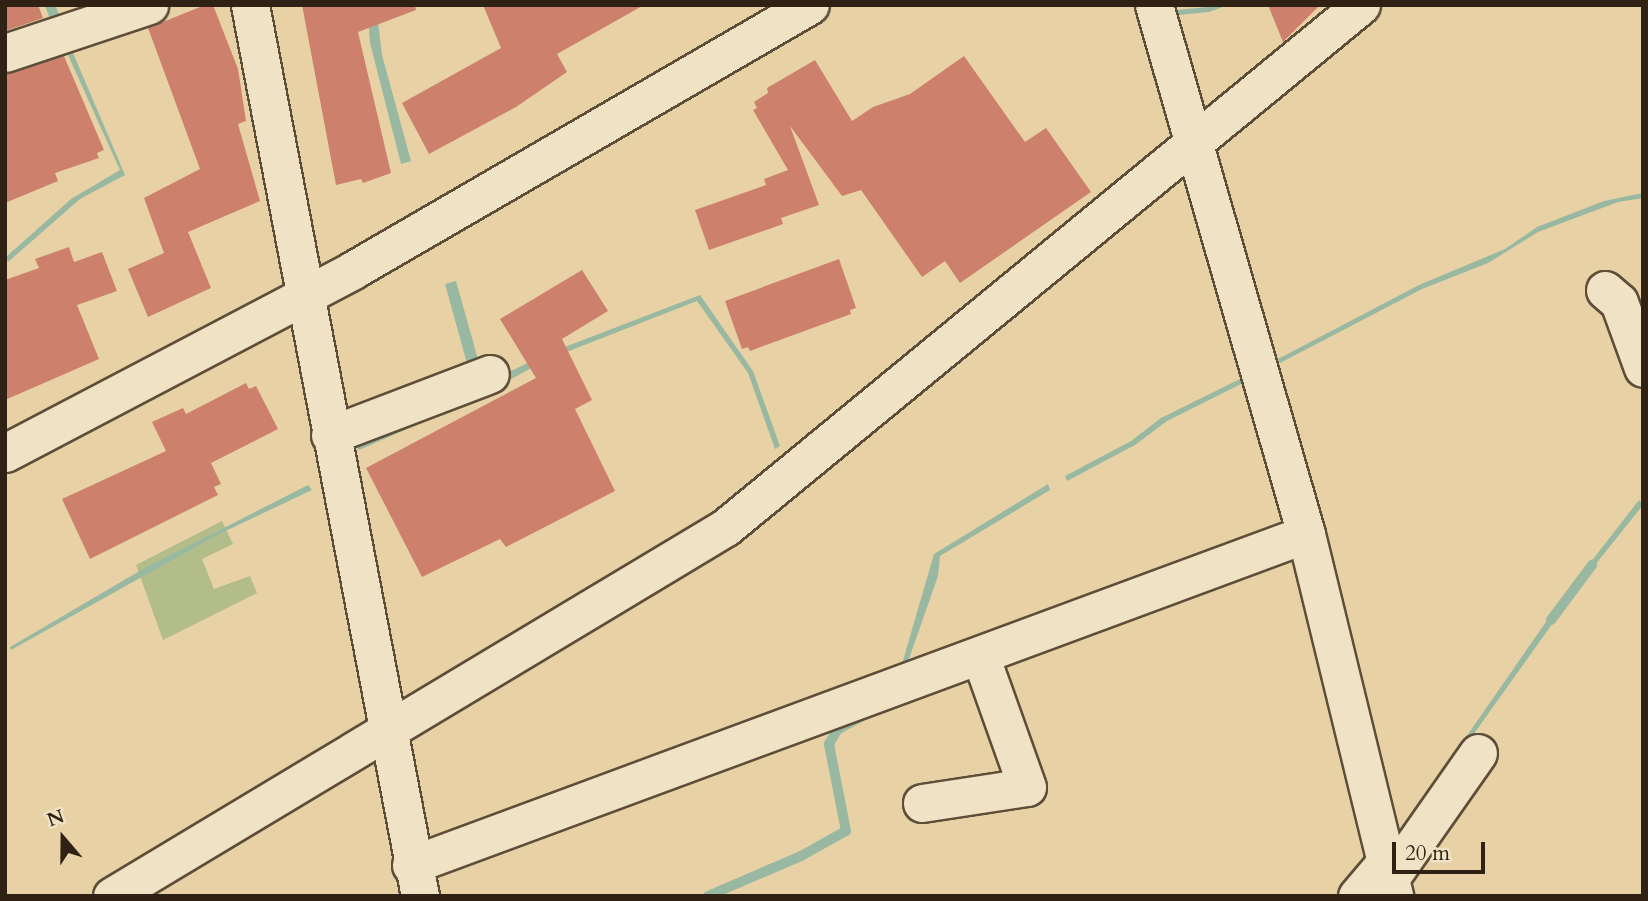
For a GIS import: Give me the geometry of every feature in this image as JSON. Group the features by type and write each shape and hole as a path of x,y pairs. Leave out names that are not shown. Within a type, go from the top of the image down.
{"street":[{"path":"5,53 149,5"},
{"path":"250,5 303,296 416,880 979,655 1306,534"},
{"path":"5,453 303,296 810,5"},
{"path":"1154,5 1195,140 1306,534 1389,880"},
{"path":"112,896 726,527 1361,5"},
{"path":"1605,290 1619,302 1643,368"},
{"path":"330,435 490,374"},
{"path":"922,803 1027,787 979,655"},
{"path":"1357,896 1389,880 1478,753"}],"shaded area":[{"path":"367,5 376,5 382,55 411,161 401,164 370,43"},
{"path":"1228,5 1209,12 1179,15 1177,10"},
{"path":"73,53 125,175 80,199 8,262 6,257 71,199 120,170 68,55"},
{"path":"1643,193 1643,198 1618,202 1538,232 1488,263 1422,289 1280,363 1278,359 1419,285 1505,249 1537,227 1604,201"},
{"path":"456,281 479,363 468,367 445,284"},
{"path":"700,295 753,371 780,446 775,449 748,373 697,301 546,360 473,400 359,450 356,446 544,355"},
{"path":"1242,378 1243,383 1167,421 1135,445 1067,481 1065,476 1131,441 1161,418"},
{"path":"1048,484 1050,490 940,556 938,576 904,673 900,671 934,554"},
{"path":"308,485 312,490 217,535 11,650 10,647 143,569"},
{"path":"1639,500 1643,505 1587,575 1583,572"},
{"path":"222,521 233,544 202,559 214,589 250,576 257,593 163,640 136,565"},
{"path":"1555,609 1560,613 1396,843 1427,793"}],"building":[{"path":"5,5 38,5 43,18 5,31"},
{"path":"205,5 213,5 238,69 246,121 238,124 260,201 188,232 211,288 148,317 128,269 164,253 144,198 200,169 148,28"},
{"path":"302,5 415,5 416,10 358,32 391,173 363,183 361,179 336,185"},
{"path":"483,5 644,5 557,54 567,72 516,107 429,154 402,103 501,48"},
{"path":"1268,5 1320,5 1283,42"},
{"path":"64,56 104,150 97,153 99,158 55,173 58,181 5,203 5,73"},
{"path":"964,56 1025,142 1046,128 1091,192 960,283 945,261 922,277 861,190 842,196 790,126 819,205 781,218 783,224 709,250 695,210 766,185 764,179 788,170 753,110 757,108 754,102 768,93 767,88 815,60 852,121 873,107 910,94"},
{"path":"69,247 74,262 102,252 117,291 77,305 99,359 5,400 5,280 39,268 35,259"},
{"path":"839,259 856,308 850,310 851,314 750,351 748,347 742,349 725,301"},
{"path":"582,270 608,311 562,339 592,400 575,409 615,491 506,547 500,539 422,577 366,468 536,378 500,319"},
{"path":"246,383 249,389 256,386 278,429 211,463 221,484 214,487 218,495 90,559 62,499 166,451 152,422 183,408 186,414"}],"waterway":[{"path":"50,5 59,28"},
{"path":"1551,620 1592,565"},
{"path":"708,896 801,856 846,831 829,744 837,730 860,717"}]}
